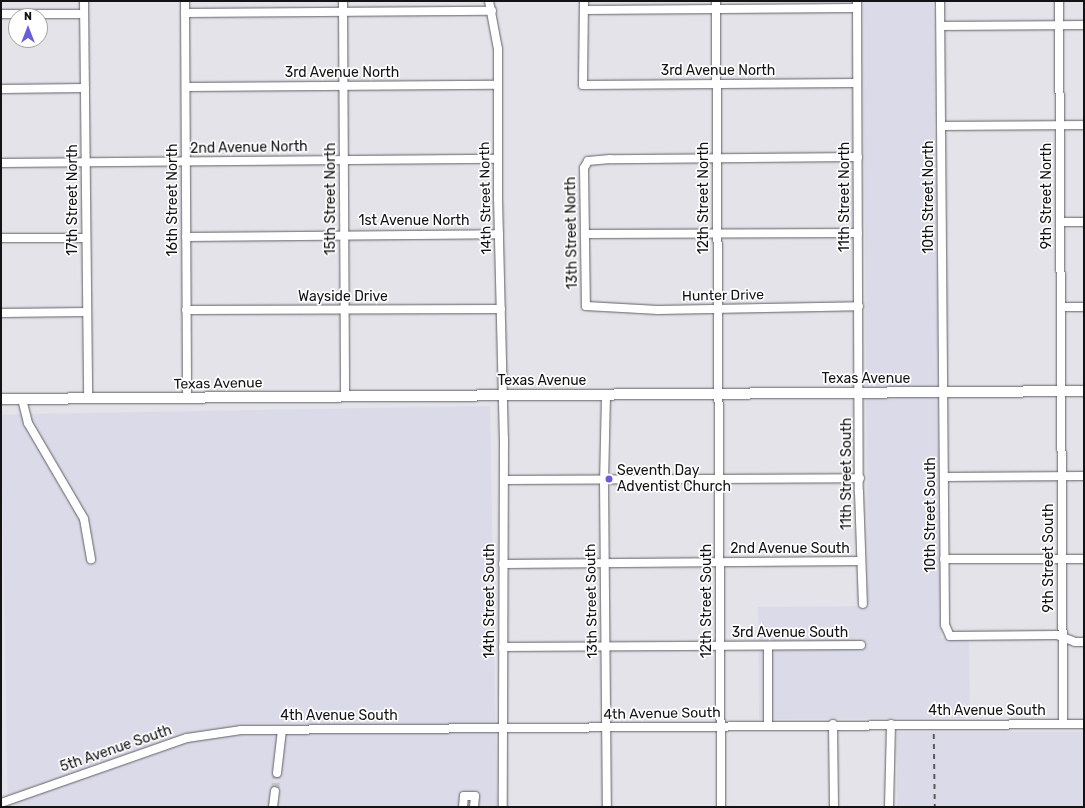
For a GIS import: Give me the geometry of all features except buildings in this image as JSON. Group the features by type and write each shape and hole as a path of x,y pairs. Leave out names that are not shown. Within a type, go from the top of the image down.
{"main road":[{"name":"Texas Avenue","path":"1,399 1084,391"}],"street":[{"name":"17th Street North","path":"84,1 88,399"},
{"name":"16th Street North","path":"185,1 187,398"},
{"name":"15th Street North","path":"343,1 345,396"},
{"name":"14th Street North","path":"489,1 498,49 498,160 502,396"},
{"path":"584,1 584,10 716,5 857,4"},
{"name":"10th Street North","path":"940,1 943,392"},
{"name":"9th Street North","path":"1059,1 1061,391"},
{"name":"11th Street North","path":"857,4 860,393"},
{"name":"12th Street North","path":"716,5 719,394"},
{"name":"3rd Avenue North","path":"584,10 583,84 857,84"},
{"path":"185,13 492,11"},
{"path":"1,14 83,14"},
{"path":"940,26 1084,25"},
{"name":"3rd Avenue North","path":"186,87 498,85"},
{"path":"1,89 85,88"},
{"path":"941,126 1084,125"},
{"path":"717,158 858,157"},
{"name":"13th Street North","path":"588,306 584,168 589,161 717,158"},
{"name":"2nd Avenue North","path":"1,163 498,160"},
{"path":"1060,222 1084,222"},
{"path":"585,234 858,233"},
{"name":"1st Avenue North","path":"186,237 499,234"},
{"path":"1,238 86,238"},
{"name":"Hunter Drive","path":"588,306 658,310 859,306"},
{"path":"1061,307 1084,307"},
{"name":"Wayside Drive","path":"186,310 500,309"},
{"path":"1,313 87,312"},
{"name":"9th Street South","path":"1061,391 1063,724"},
{"name":"10th Street South","path":"943,392 945,625 950,636 1057,635 1063,637"},
{"name":"11th Street South","path":"860,393 860,561 863,604"},
{"name":"12th Street South","path":"719,394 721,807"},
{"name":"13th Street South","path":"606,395 604,563 607,807"},
{"name":"14th Street South","path":"502,396 504,480 502,729 503,807"},
{"path":"22,399 28,423 84,519 91,559"},
{"path":"944,477 1084,476"},
{"path":"504,480 860,478"},
{"path":"944,559 1084,559"},
{"name":"2nd Avenue South","path":"503,564 860,561"},
{"path":"1063,637 1075,642 1084,642"},
{"name":"3rd Avenue South","path":"503,647 861,645"},
{"path":"768,646 768,725"},
{"path":"833,724 834,807"},
{"name":"4th Avenue South","path":"241,730 502,729 833,724 1084,724"},
{"path":"889,807 891,724"},
{"name":"5th Avenue South","path":"1,803 187,738 241,730"},
{"path":"277,773 282,730"},
{"path":"273,807 275,791"},
{"path":"463,807 464,796 475,796 474,807"}],"shaded area":[{"path":"863,1 933,1 941,638 969,638 970,718 759,719 758,607 868,606"},
{"path":"490,406 497,807 8,807 1,415"},
{"path":"897,732 1084,732 1084,807 897,807"}],"tunnel":[{"path":"275,791 277,773"}],"railway":[{"path":"934,734 935,807"}],"place":[{"name":"Seventh Day Adventist Church","path":"609,479"}]}
